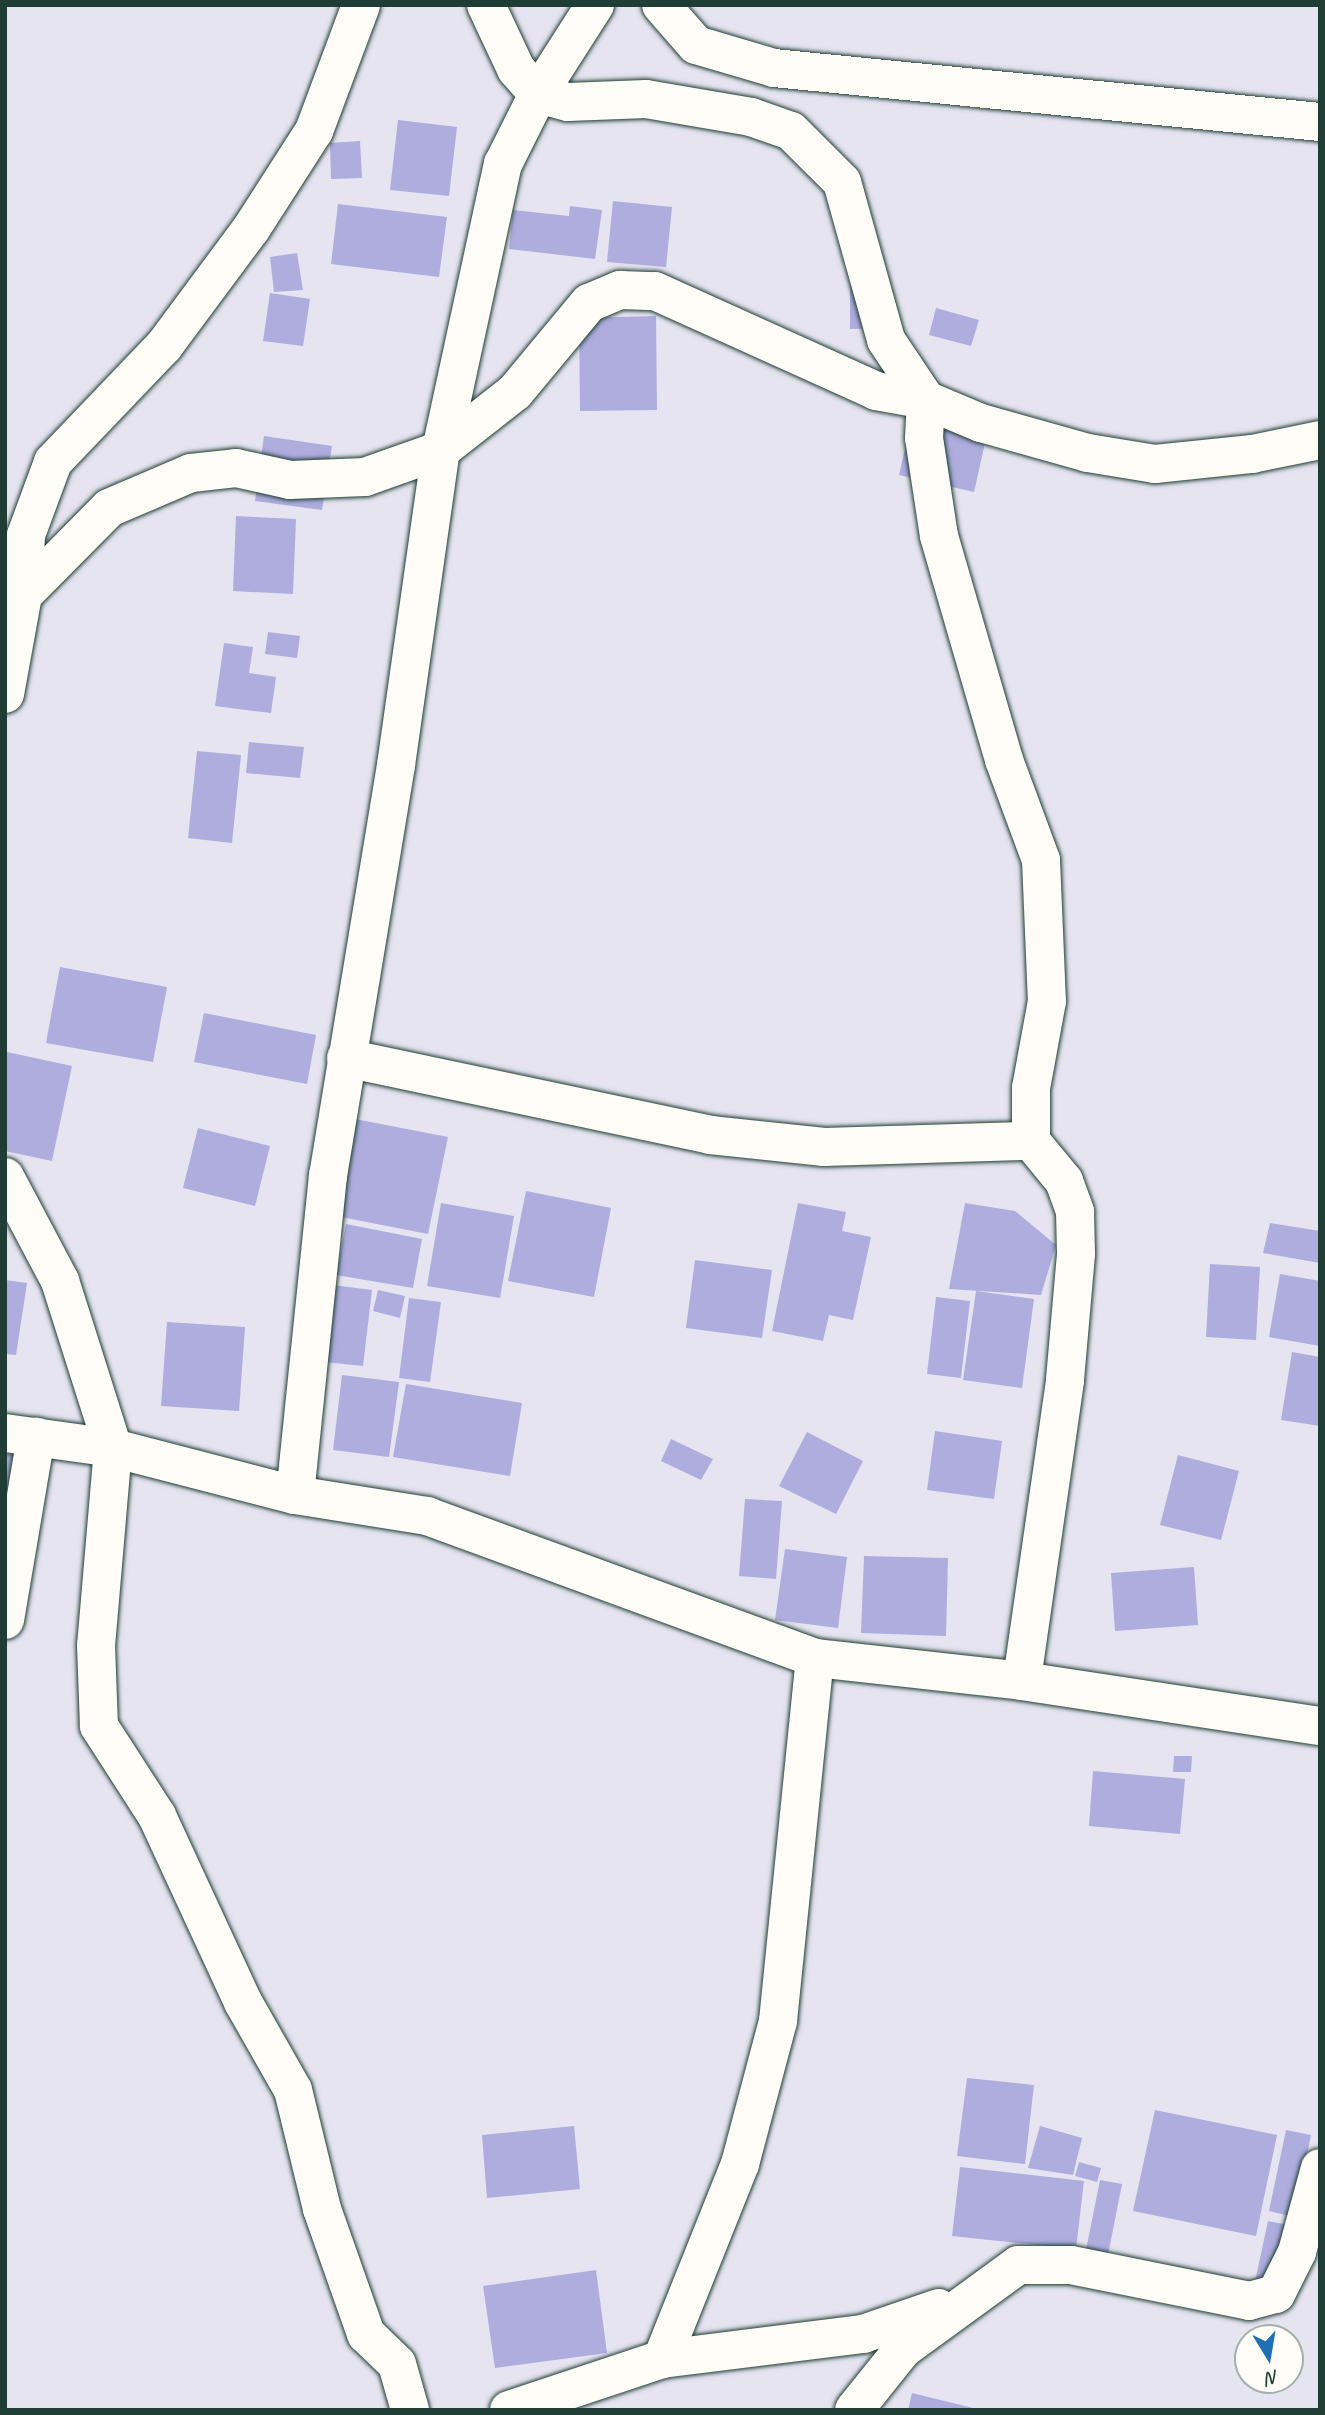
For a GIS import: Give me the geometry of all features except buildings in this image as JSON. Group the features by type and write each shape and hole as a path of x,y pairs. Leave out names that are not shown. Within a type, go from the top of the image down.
{"street":[{"path":"5,694 23,596 26,535 53,462 164,346 251,229 314,131 360,5"},
{"path":"486,5 516,69 538,94 568,102 646,99 751,117 791,131 842,182 886,340 926,400 923,438 939,536 1004,760 1041,860 1047,1001 1031,1088 1031,1141 1063,1181 1074,1212 1076,1254 1065,1381 1022,1681"},
{"path":"295,1495 328,1176 396,765 441,450 503,164 538,94 595,5"},
{"path":"661,5 696,46 775,68 1320,122"},
{"path":"23,596 109,508 191,473 236,468 289,480 365,477 441,450 515,392 589,303 620,290 655,291 876,391 926,400 981,423 1074,450 1156,464 1252,453 1320,440"},
{"path":"346,1058 710,1135 824,1147 1031,1141"},
{"path":"5,1177 60,1281 113,1448 96,1645 99,1726 157,1816 243,2002 293,2090 322,2209 366,2334 397,2364 410,2410"},
{"path":"5,1620 21,1435 113,1448 295,1495 427,1516 816,1658 1022,1681 1320,1726"},
{"path":"662,2359 740,2164 778,2021 816,1658"},
{"path":"854,2410 903,2349 1018,2265 1071,2265 1249,2301 1276,2294 1297,2252 1320,2168"},
{"path":"509,2410 662,2359 863,2334 968,2299"}]}
